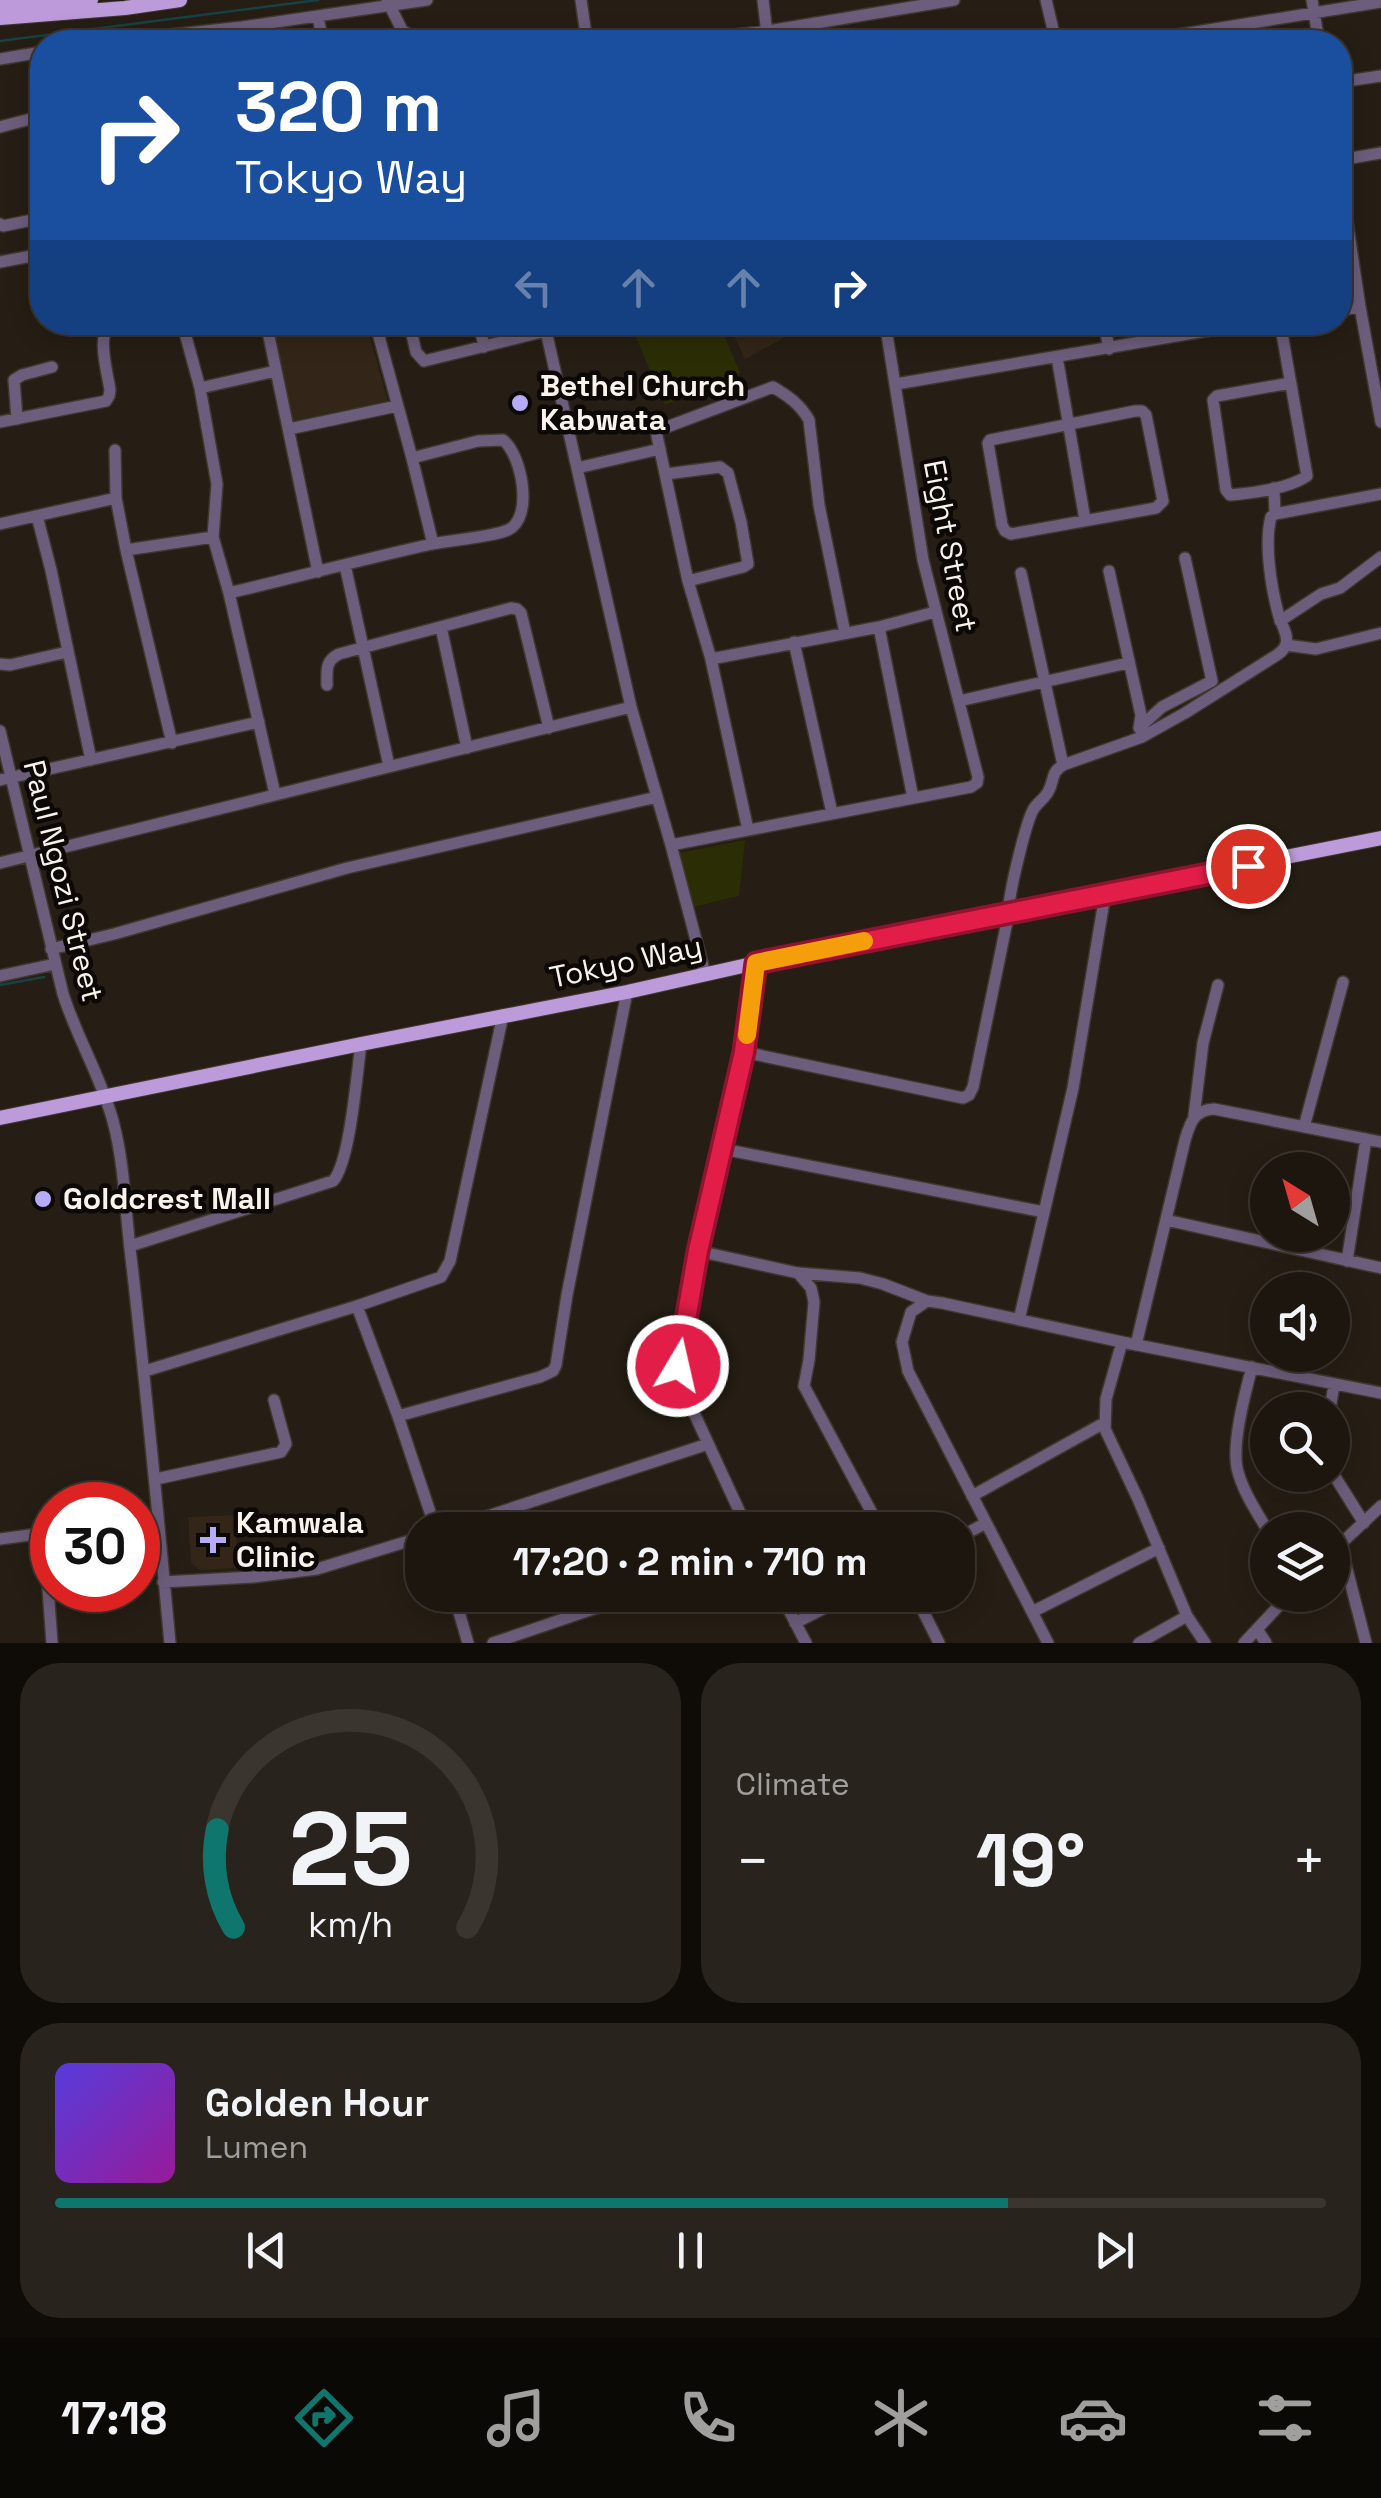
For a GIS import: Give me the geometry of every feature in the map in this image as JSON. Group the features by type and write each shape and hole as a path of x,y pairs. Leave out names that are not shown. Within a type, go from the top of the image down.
{"main road":[{"path":"0,6 91,0"},
{"path":"0,18 180,0"},
{"name":"Tokyo Way","path":"0,1118 1381,838"}],"street":[{"path":"210,30 318,17 388,2 427,0"},
{"path":"582,0 586,30"},
{"path":"763,0 767,30"},
{"path":"803,30 954,0"},
{"path":"1046,0 1053,30"},
{"path":"388,2 400,30"},
{"path":"1194,30 1313,6 1381,2"},
{"path":"318,17 321,30"},
{"path":"0,59 30,54"},
{"path":"1352,80 1381,76"},
{"path":"0,127 30,119"},
{"path":"1352,158 1381,153"},
{"path":"0,224 30,221"},
{"path":"0,262 30,255"},
{"path":"1352,270 1381,422"},
{"path":"1352,308 1360,307"},
{"path":"0,422 106,401 110,390 104,335"},
{"path":"186,335 200,388 217,484 213,537 274,794"},
{"path":"269,335 318,572"},
{"path":"378,335 433,544"},
{"path":"411,335 416,352 424,361 521,335"},
{"path":"482,335 484,347"},
{"path":"547,335 631,706 704,974"},
{"name":"Eight Street","path":"887,335 923,560 978,777 978,783 971,787 913,798"},
{"path":"1106,335 1109,349"},
{"path":"896,384 1186,335"},
{"path":"1282,335 1307,476 1274,488 1230,495 1212,400 1290,383"},
{"path":"1057,357 1086,520"},
{"path":"16,419 14,380 52,367"},
{"path":"200,388 276,371"},
{"path":"748,830 711,658 688,581 657,436 659,430 773,388 803,410 809,420 819,505 845,633"},
{"path":"288,429 397,406"},
{"path":"1142,411 1163,501 1156,508 1086,520 1010,534 1005,531 988,442 994,437 1142,411"},
{"path":"229,593 433,544 507,531 517,522 522,480 517,460 504,440 478,441 412,458"},
{"path":"576,468 660,448"},
{"path":"114,450 116,498 126,550 172,743"},
{"path":"666,474 725,468 741,522 748,564 688,581"},
{"path":"744,1052 963,1098 969,1095 1007,902 1030,815 1047,794 1056,770 1142,738 1281,652 1286,645 1267,540 1274,514 1274,488"},
{"path":"1274,514 1381,494"},
{"path":"0,524 116,498"},
{"path":"37,516 90,760"},
{"path":"126,550 213,537"},
{"path":"1280,621 1321,594 1340,588 1381,556"},
{"path":"1109,749 1162,707 1212,681 1184,558"},
{"path":"345,565 389,766"},
{"path":"1109,571 1141,715 1139,728"},
{"path":"1021,573 1063,765"},
{"path":"327,684 327,664 331,658 517,608 549,728"},
{"path":"711,658 936,612"},
{"path":"671,845 913,798 878,626"},
{"path":"440,627 466,748"},
{"path":"1286,645 1316,648 1381,632"},
{"path":"794,642 832,814"},
{"path":"0,664 67,652"},
{"path":"960,700 1128,663"},
{"path":"0,863 631,706"},
{"path":"5,778 259,722"},
{"name":"Paul Ngozi Street","path":"0,731 5,778 30,856 51,949 72,1023 106,1097 123,1166 156,1480"},
{"path":"51,949 347,868 657,797"},
{"path":"1020,1320 1073,1088 1104,895"},
{"path":"740,1512 683,1388 678,1366 698,1251 744,1052 756,963"},
{"path":"0,976 56,964"},
{"path":"1304,1127 1343,982"},
{"path":"1136,1345 1194,1116 1203,1043 1218,985"},
{"path":"398,1416 540,1377 556,1365 626,992"},
{"path":"145,1371 441,1277 448,1267 502,1015"},
{"path":"130,1246 338,1177 362,1044"},
{"path":"1194,1116 1214,1109 1381,1142"},
{"path":"1346,1261 1366,1139"},
{"path":"723,1149 1044,1212"},
{"path":"1166,1220 1381,1268"},
{"path":"698,1251 798,1274 860,1278 927,1301 1250,1367"},
{"path":"798,1274 814,1296 804,1386 871,1512"},
{"path":"927,1301 911,1312 902,1342 904,1360 1048,1643"},
{"path":"357,1306 430,1512"},
{"path":"1122,1342 1106,1399 1104,1422 1187,1616 1205,1643"},
{"path":"1251,1372 1236,1450 1238,1468 1257,1512"},
{"path":"1276,1372 1381,1393"},
{"path":"1333,1392 1334,1384"},
{"path":"156,1480 281,1452 286,1444 274,1400"},
{"path":"972,1496 1104,1422"},
{"path":"500,1512 708,1444"},
{"path":"1345,1492 1364,1522"},
{"path":"1350,1535 1381,1506"},
{"path":"975,1529 986,1523"},
{"path":"0,1539 30,1535"},
{"path":"163,1582 317,1569 405,1542"},
{"name":"Paul Ngozi Street","path":"160,1545 170,1643"},
{"path":"1032,1612 1159,1548"},
{"path":"1350,1581 1366,1643"},
{"path":"51,1612 52,1643"},
{"path":"459,1612 468,1643"},
{"path":"493,1643 584,1612"},
{"path":"789,1612 806,1643"},
{"path":"795,1624 818,1612"},
{"path":"924,1612 939,1643"},
{"path":"1244,1643 1272,1612"},
{"path":"1140,1643 1187,1616"},
{"path":"1257,1629 1266,1643"}],"shaded area":[{"path":"275,335 369,335 388,402 290,422"},
{"path":"734,335 790,335 745,359"},
{"name":"Kamwala Clinic","path":"236,1515 237,1568 199,1570 191,1562 188,1517"}],"green space":[{"path":"635,335 724,335 740,373 665,405"},
{"path":"745,840 739,896 693,907 679,853"}],"waterway":[{"path":"85,30 318,0"},
{"path":"0,41 30,37"},
{"path":"0,985 44,977"}],"slow traffic":[{"path":"747,1035 756,963 864,941"}],"place":[{"name":"Bethel Church Kabwata","path":"520,403"},
{"name":"Goldcrest Mall","path":"43,1199"},
{"name":"Kamwala Clinic","path":"213,1540"}],"route":[{"path":"678,1366 698,1251 736,1094 756,963 1248,866"}]}
